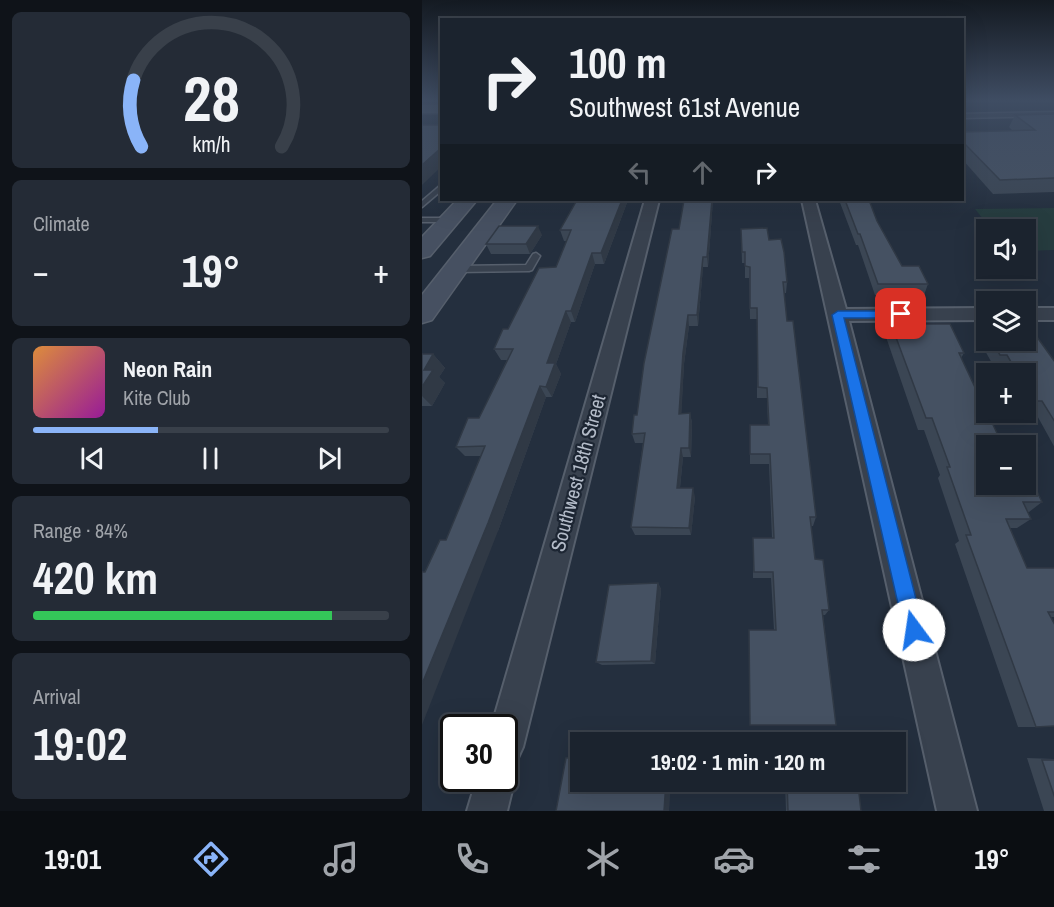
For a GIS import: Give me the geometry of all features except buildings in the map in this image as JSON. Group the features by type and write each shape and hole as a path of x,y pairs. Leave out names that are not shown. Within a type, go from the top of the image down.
{"main road":[{"path":"422,251 466,201"},
{"path":"422,314 506,201"}],"street":[{"name":"Southwest 18th Street","path":"513,714 652,201"},
{"path":"808,201 838,315 957,811"},
{"path":"838,315 976,314"},
{"path":"1036,314 1054,315"},
{"path":"487,811 492,792"}],"lane":[{"path":"422,205 440,188"},
{"path":"422,220 448,219"},
{"path":"457,268 529,268 536,256"}],"green space":[{"path":"1054,208 1054,250 1036,251 1036,219 983,219 975,209"}],"route":[{"path":"901,314 838,315 914,630"}]}
